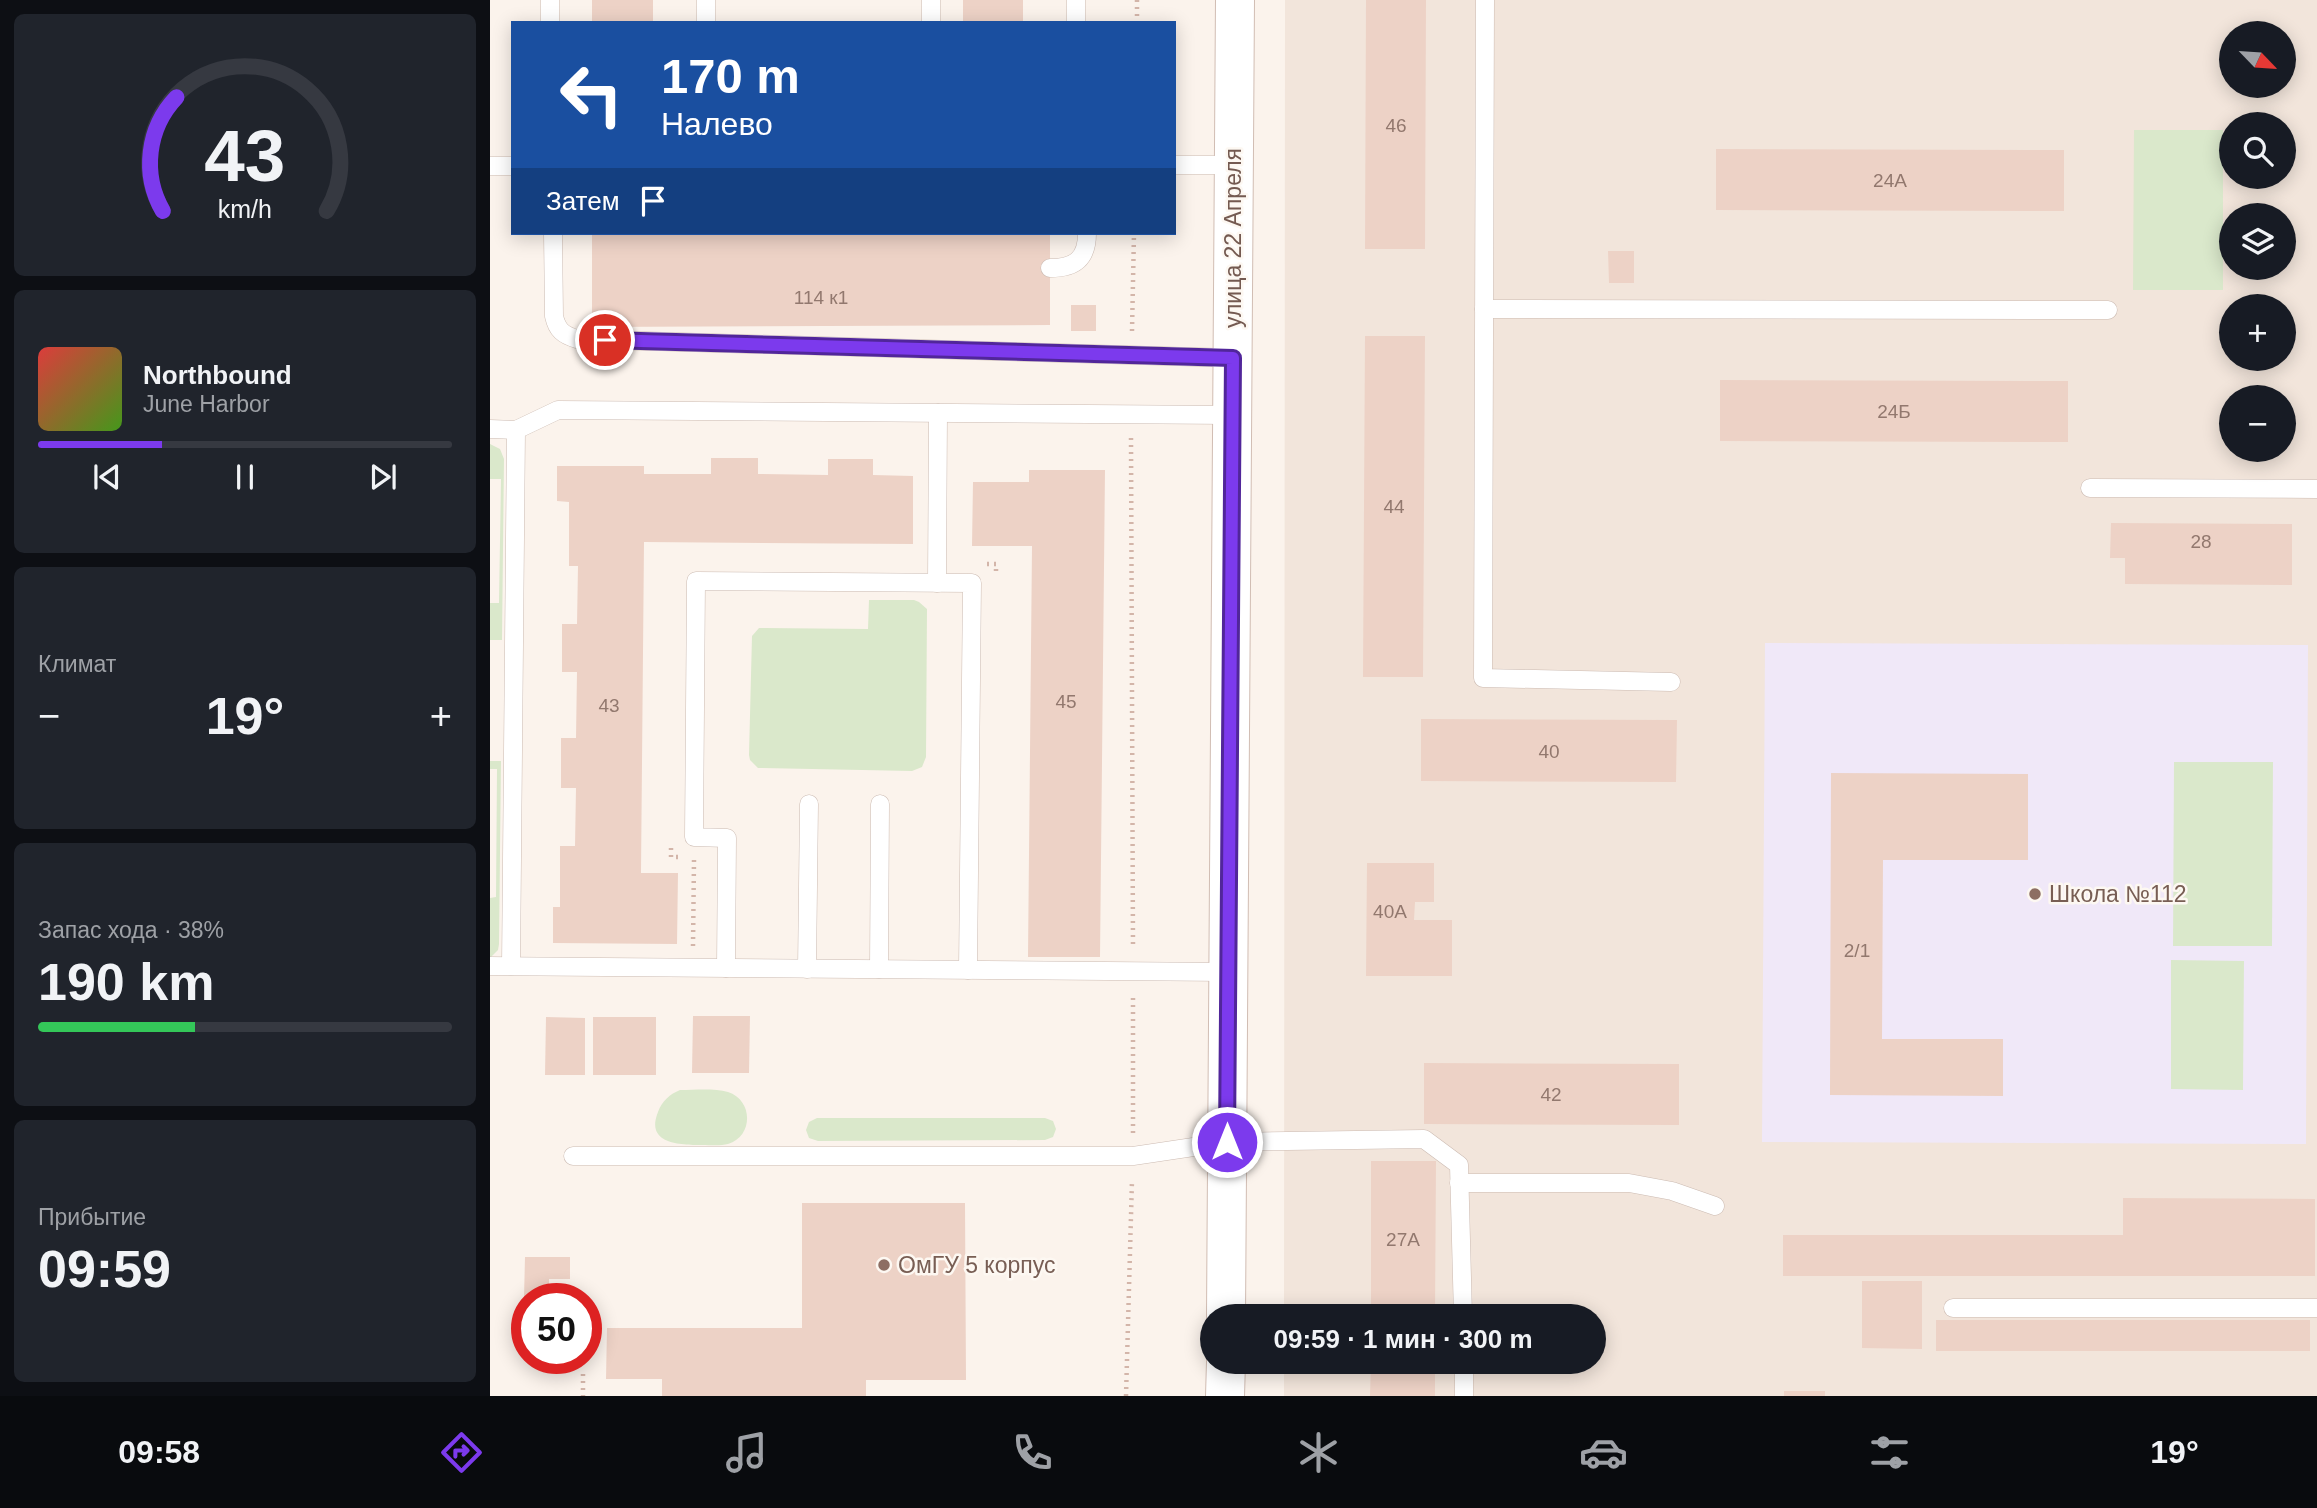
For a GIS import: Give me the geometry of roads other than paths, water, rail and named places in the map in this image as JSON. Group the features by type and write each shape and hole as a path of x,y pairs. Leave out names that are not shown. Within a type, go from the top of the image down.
{"main road":[{"name":"улица 22 Апреля","path":"1226,1304 1235,0"},
{"path":"1225,1396 1226,1374"}],"lane":[{"path":"550,0 550,21"},
{"path":"706,0 706,21"},
{"path":"931,0 931,21"},
{"path":"1076,0 1076,21"},
{"path":"1485,0 1483,678 1671,682"},
{"path":"1176,165 1234,165"},
{"path":"490,166 511,166"},
{"path":"554,235 554,316 557,327 565,336 577,339 1233,358"},
{"path":"1050,268 1067,267 1082,257 1087,247 1087,235"},
{"path":"1484,309 2108,310"},
{"path":"490,429 516,430 558,410 1232,415"},
{"path":"937,583 938,413"},
{"path":"511,966 516,430"},
{"path":"2090,488 2317,489"},
{"path":"726,968 727,838 694,838 696,581 972,583 968,970"},
{"path":"807,969 809,804"},
{"path":"879,969 880,804"},
{"path":"490,966 1228,972"},
{"path":"573,1156 1133,1156 1227,1142 1424,1139 1459,1165 1462,1304"},
{"path":"1459,1183 1629,1183 1672,1191 1715,1206"},
{"path":"1953,1308 2317,1308"},
{"path":"1464,1374 1464,1396"}],"place":[{"name":"Школа №112","path":"2035,894"},
{"name":"ОмГУ 5 корпус","path":"884,1265"}]}
